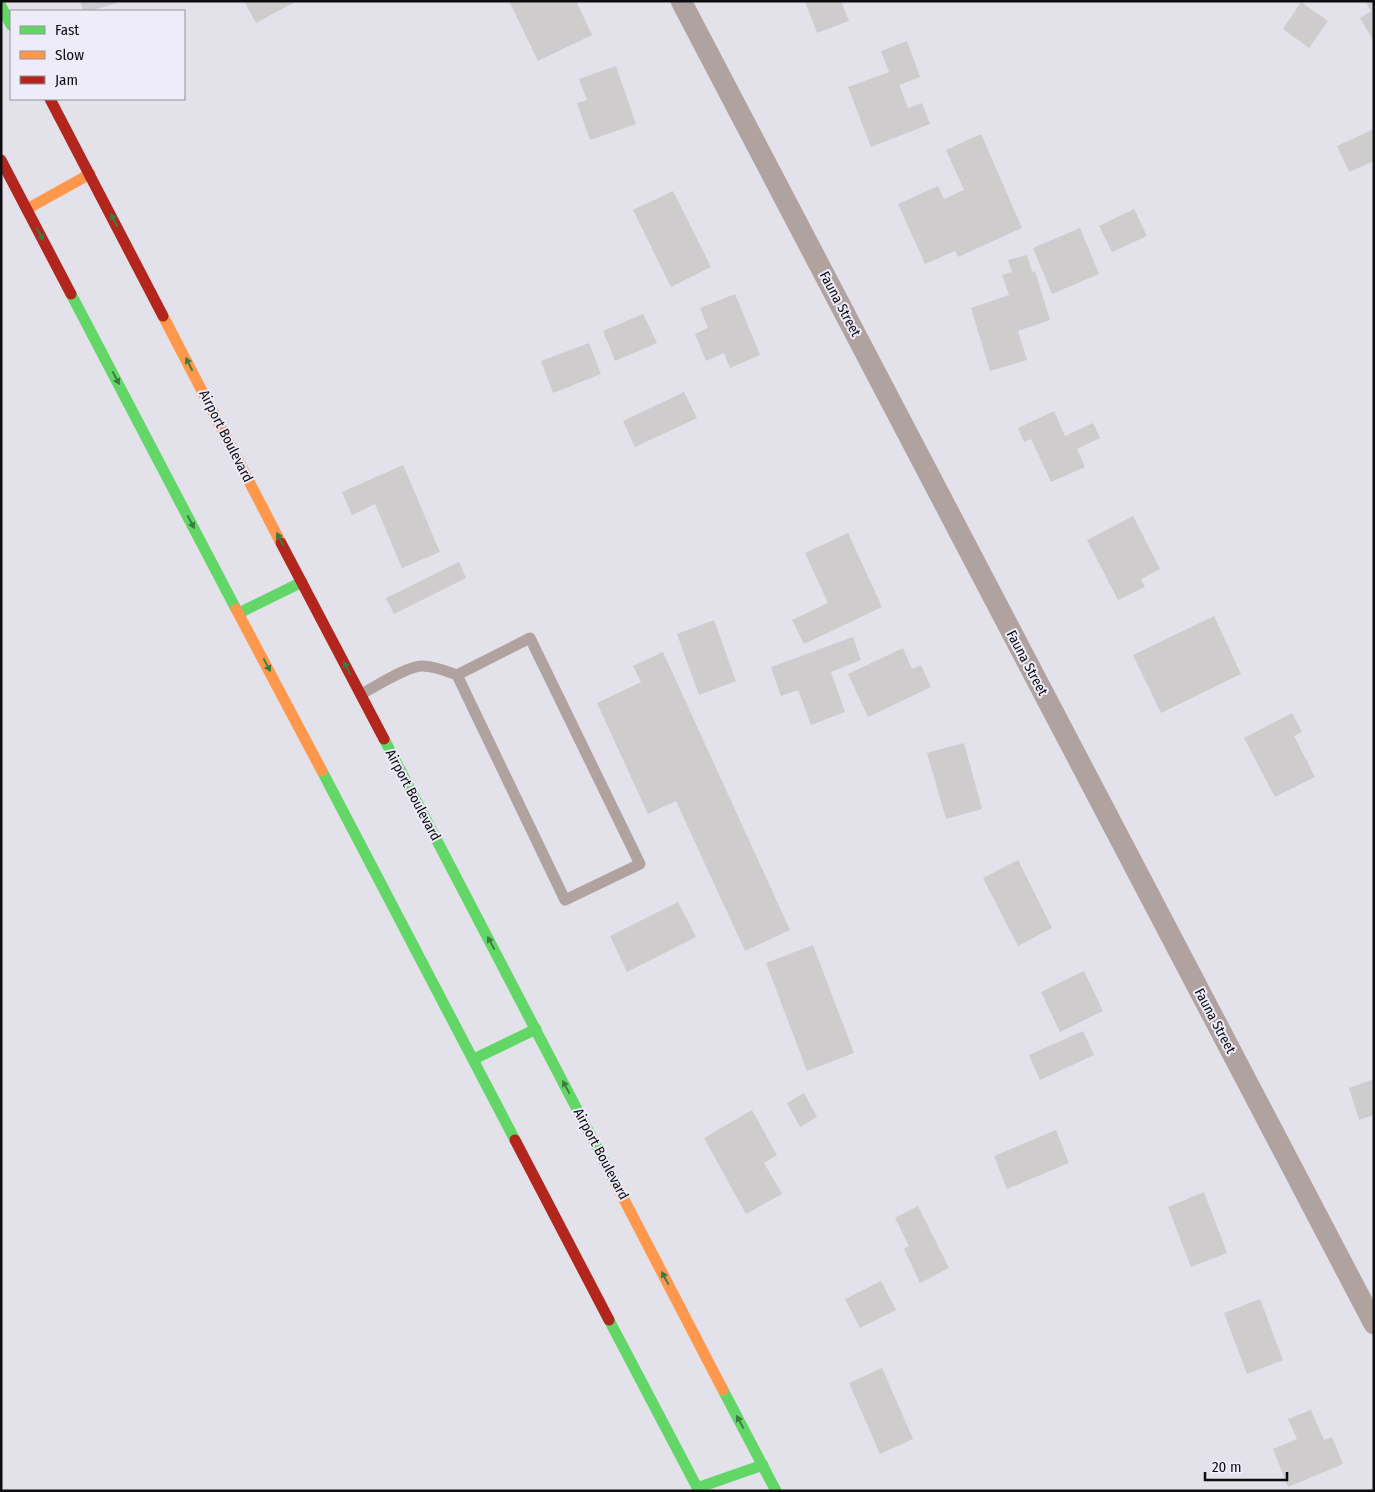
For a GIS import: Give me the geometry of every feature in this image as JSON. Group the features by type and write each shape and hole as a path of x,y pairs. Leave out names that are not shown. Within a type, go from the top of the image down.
{"main road":[{"path":"1,6 10,23"},
{"name":"Airport Boulevard","path":"51,100 776,1491"},
{"path":"1,160 698,1489 763,1465"},
{"path":"27,208 90,174"},
{"path":"239,613 302,582"},
{"path":"474,1059 536,1029"}],"street":[{"name":"Fauna Street","path":"681,1 1374,1324"}],"lane":[{"path":"361,694 408,670 422,666 441,669 457,675 565,900 640,864 530,638 457,675"}],"building":[{"path":"80,1 117,1 117,3 93,10 83,10"},
{"path":"244,1 297,1 256,23"},
{"path":"509,1 576,1 592,35 538,61"},
{"path":"805,1 841,1 849,21 817,33"},
{"path":"1365,1 1374,1 1374,42 1360,18 1371,11"},
{"path":"1301,2 1328,21 1309,48 1283,29"},
{"path":"907,41 920,77 899,85 908,108 922,103 930,124 871,147 848,87 889,72 881,51"},
{"path":"616,66 636,124 590,140 577,103 587,100 579,79"},
{"path":"1374,129 1374,161 1349,172 1337,146"},
{"path":"981,134 1022,228 958,257 955,251 925,264 898,204 938,186 944,199 964,190 946,150"},
{"path":"673,191 711,267 671,287 633,210"},
{"path":"1134,209 1147,236 1112,252 1099,226"},
{"path":"1080,228 1099,274 1052,294 1033,248"},
{"path":"1027,255 1032,272 1035,271 1050,320 1018,331 1027,360 990,371 971,308 1009,295 1002,275 1012,272 1008,260"},
{"path":"735,294 760,355 730,368 724,353 706,361 695,334 708,328 700,308"},
{"path":"643,314 657,343 615,361 603,331"},
{"path":"589,343 601,374 553,393 541,361"},
{"path":"684,392 697,418 635,447 623,421"},
{"path":"1054,411 1065,436 1093,423 1100,438 1077,449 1085,467 1051,482 1031,439 1024,442 1018,428"},
{"path":"403,465 440,552 402,568 375,504 352,515 342,492"},
{"path":"1133,516 1160,569 1141,579 1145,587 1118,600 1087,540"},
{"path":"848,533 882,607 804,644 792,620 828,603 805,553"},
{"path":"459,562 466,578 394,614 386,598"},
{"path":"1214,616 1241,674 1161,713 1133,655"},
{"path":"714,620 736,681 699,695 677,634"},
{"path":"853,637 861,660 831,672 845,712 811,725 798,690 781,696 771,667"},
{"path":"903,648 912,669 921,665 931,687 868,717 848,674"},
{"path":"663,652 790,930 745,951 676,801 648,814 597,703 641,682 633,666"},
{"path":"1292,713 1302,732 1294,736 1315,777 1275,797 1244,738"},
{"path":"964,743 982,809 946,819 927,753"},
{"path":"1018,860 1052,928 1018,946 983,878"},
{"path":"678,902 696,937 627,972 610,936"},
{"path":"813,945 854,1053 807,1071 766,963"},
{"path":"1084,971 1103,1011 1060,1032 1041,992"},
{"path":"1083,1031 1094,1055 1040,1080 1029,1055"},
{"path":"1374,1079 1374,1115 1359,1120 1349,1088"},
{"path":"804,1093 817,1117 800,1127 787,1103"},
{"path":"752,1110 777,1155 764,1163 782,1194 746,1214 704,1138"},
{"path":"1056,1130 1069,1163 1007,1189 994,1156"},
{"path":"1204,1192 1227,1253 1191,1267 1168,1207"},
{"path":"918,1206 949,1268 920,1283 904,1249 909,1246 895,1218"},
{"path":"881,1281 896,1310 860,1328 845,1299"},
{"path":"1260,1299 1283,1360 1247,1374 1224,1313"},
{"path":"882,1368 913,1439 880,1454 849,1383"},
{"path":"1311,1410 1324,1440 1332,1437 1343,1464 1288,1487 1273,1449 1297,1439 1288,1419"}],"traffic: fast":[{"path":"1,6 10,23"},
{"path":"71,294 236,609"},
{"path":"239,613 302,582"},
{"path":"384,739 616,1184"},
{"path":"322,771 515,1140"},
{"path":"474,1059 536,1029"},
{"path":"609,1320 699,1491"},
{"path":"723,1390 776,1491"},
{"path":"697,1488 763,1465"}],"traffic: slow":[{"path":"27,209 90,174"},
{"path":"163,316 281,543"},
{"path":"236,609 322,771"},
{"path":"616,1184 723,1390"}],"traffic: jam":[{"path":"51,100 163,316"},
{"path":"1,160 71,294"},
{"path":"281,543 384,739"},
{"path":"515,1140 609,1320"}]}
